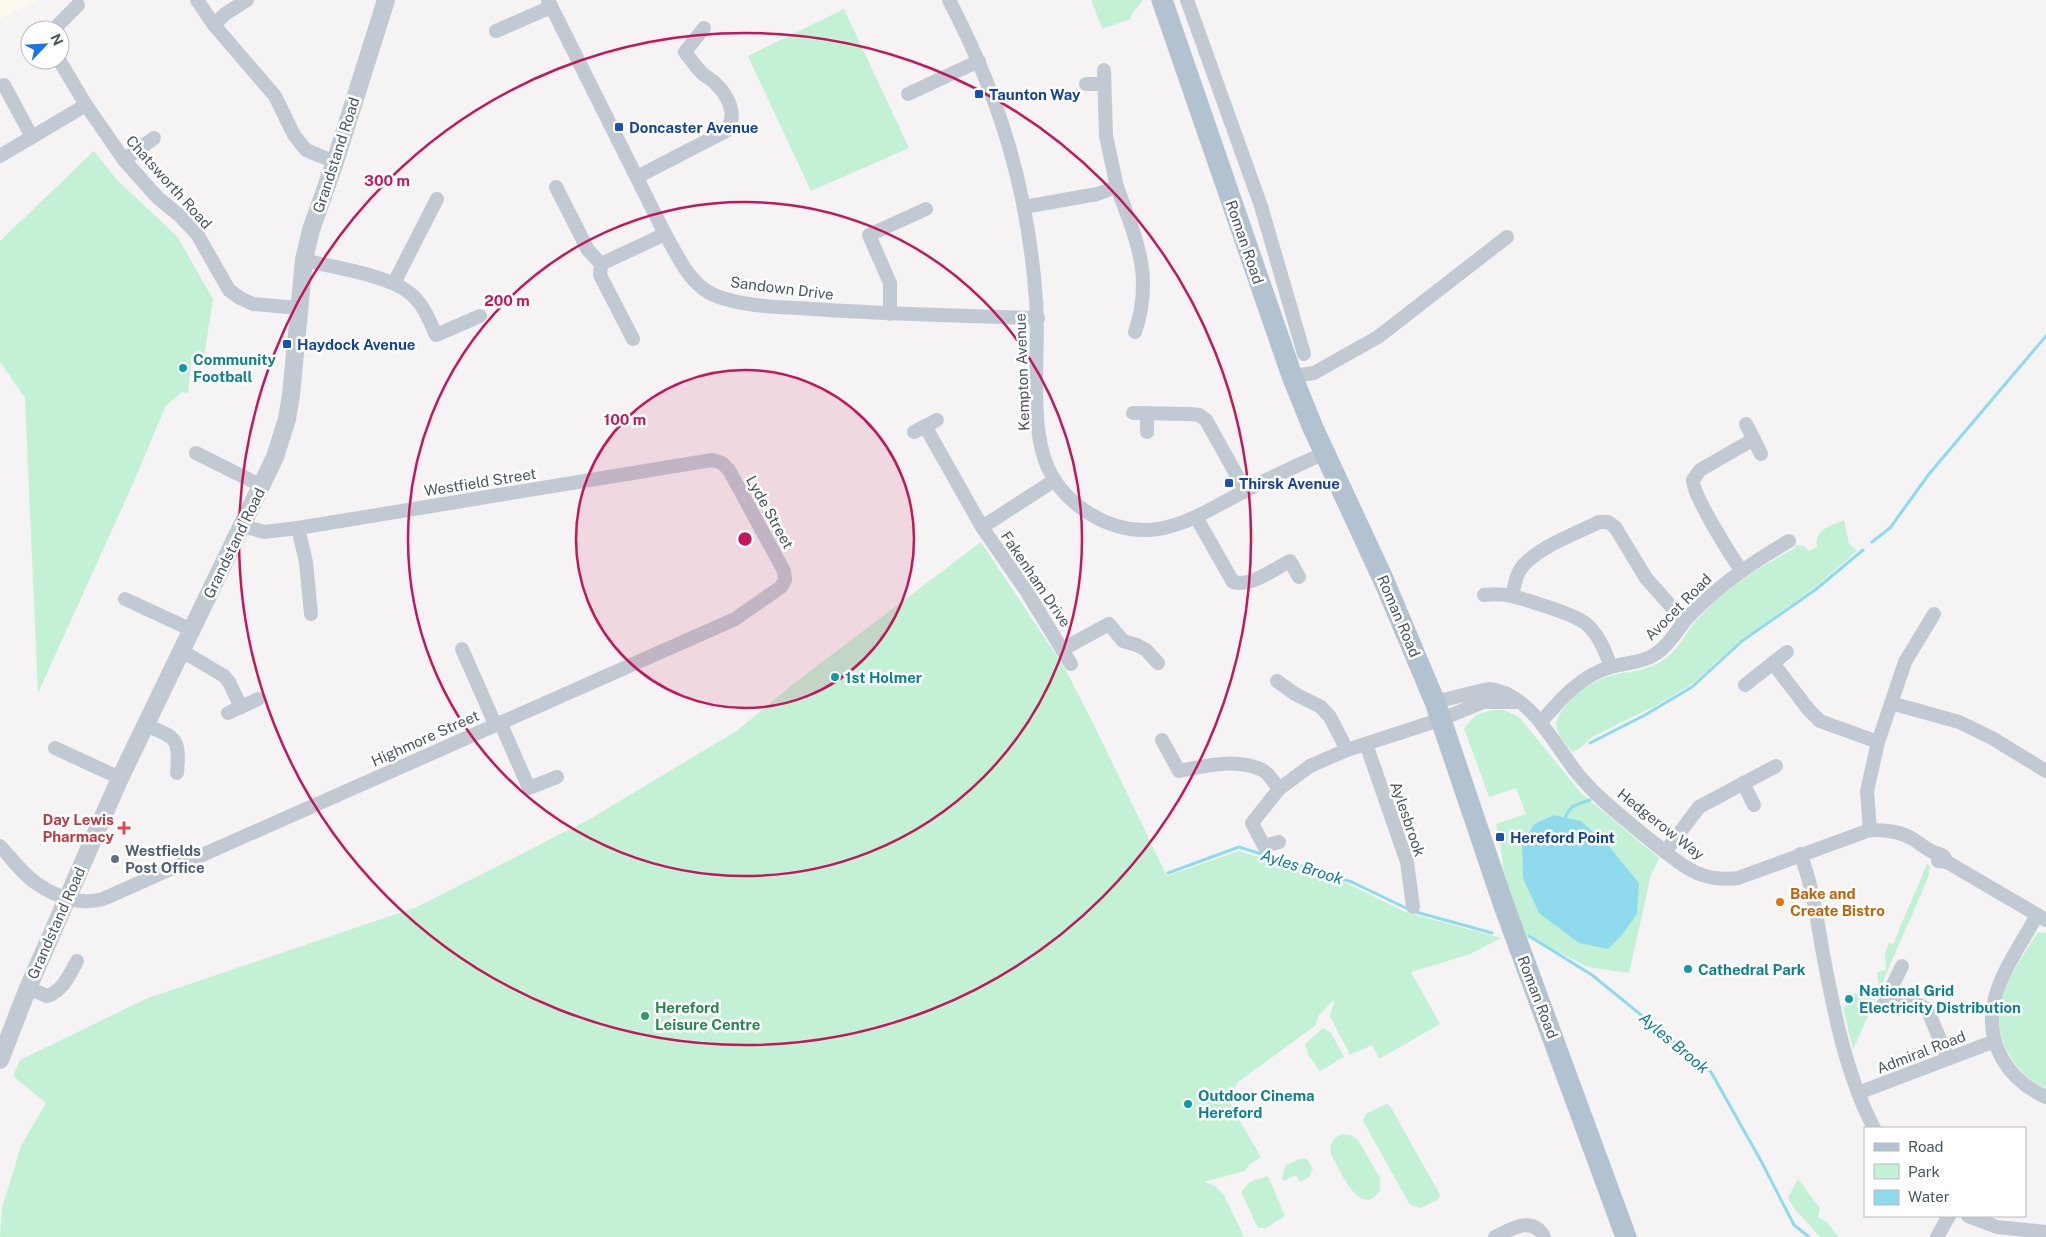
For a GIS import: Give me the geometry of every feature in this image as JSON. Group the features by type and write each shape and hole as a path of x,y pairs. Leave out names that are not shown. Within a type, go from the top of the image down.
{"main road":[{"name":"Roman Road","path":"1162,0 1292,376 1380,573 1438,711 1506,912 1569,1077 1626,1237"}],"street":[{"path":"197,0 214,24 274,96 294,135 306,150 335,162"},
{"path":"214,24 224,14 247,0"},
{"name":"Grandstand Road","path":"0,1060 28,988 120,778 275,457 287,419 291,395 298,308 304,260 311,230 335,162 386,0"},
{"name":"Kempton Avenue","path":"949,0 979,61 1001,116 1024,207 1031,247 1038,318 1036,382 1040,434 1043,452 1055,480 1078,504 1097,518 1117,527 1131,530 1163,529 1196,517 1245,490 1325,453"},
{"name":"Roman Road","path":"1187,0 1261,206 1304,354"},
{"path":"496,31 550,3"},
{"name":"Sandown Drive","path":"550,3 665,234 686,270 699,286 714,295 737,302 784,307 890,314 1038,318"},
{"path":"63,20 78,5"},
{"path":"637,177 726,131 732,124 733,115 729,103 716,84 702,74 685,52 704,28"},
{"path":"908,94 979,61"},
{"name":"Chatsworth Road","path":"65,70 86,105 124,160 158,198 179,215 197,234 229,290 253,304 298,308"},
{"path":"1104,70 1106,136 1117,187 1131,222 1140,254 1142,308 1135,332"},
{"path":"1086,84 1104,84"},
{"path":"4,85 32,137"},
{"path":"0,156 86,105"},
{"path":"124,160 154,138"},
{"path":"1227,192 1252,184"},
{"path":"556,187 588,250 601,264 600,275 634,339"},
{"path":"1024,207 1096,194 1117,187"},
{"path":"394,282 437,199"},
{"path":"890,314 890,283 869,235 926,209"},
{"path":"601,264 665,234"},
{"path":"1292,376 1314,373 1378,337 1507,237"},
{"path":"304,260 394,282 408,292 422,307 436,335 480,316"},
{"path":"1147,432 1140,413 1199,415 1206,420 1245,490"},
{"path":"1746,424 1761,454"},
{"name":"Fakenham Drive","path":"926,426 982,527 1027,592 1071,664"},
{"path":"1741,570 1722,541 1695,490 1693,480 1700,470 1754,440"},
{"path":"196,453 262,486"},
{"name":"Westfield Street","path":"243,526 264,532 298,528 712,460 722,463"},
{"name":"Lyde Street","path":"722,463 729,470 784,571 785,580"},
{"name":"Fakenham Drive","path":"982,527 1055,480"},
{"path":"1196,517 1233,582 1251,581 1290,561 1299,577"},
{"path":"1512,596 1519,573 1526,562 1538,553 1600,522 1608,522 1615,527 1646,578 1684,621"},
{"path":"298,528 306,562 311,614"},
{"name":"Avocet Road","path":"1540,722 1581,681 1599,671 1649,658 1671,641 1684,621 1741,570 1789,541"},
{"name":"Highmore Street","path":"0,846 40,886 83,903 103,899 214,852 498,723 735,619 781,586 785,580"},
{"path":"1484,595 1512,596 1572,616 1586,624 1596,635 1606,652 1611,667"},
{"path":"125,599 192,630"},
{"path":"1870,830 1867,791 1878,742 1905,662 1934,613"},
{"name":"Fakenham Drive","path":"1062,649 1108,624 1123,641 1146,650 1158,662"},
{"path":"462,649 528,788 557,777"},
{"path":"182,651 224,676 241,707"},
{"path":"1745,685 1787,652"},
{"path":"1773,663 1808,710 1820,721 1878,742"},
{"path":"1277,681 1295,694 1321,708 1330,717 1347,750"},
{"path":"228,713 258,699"},
{"name":"Hedgerow Way","path":"1438,711 1483,702 1518,702 1531,711 1577,773 1591,788 1665,852 1695,873 1710,878 1726,880 1751,873 1870,830 1892,831 1904,834 1934,852 1940,852 1944,855 1947,862 2044,918"},
{"path":"1891,703 1958,722 1992,738 2046,771"},
{"path":"1279,842 1264,846 1252,823 1279,789 1310,766 1366,744 1438,711"},
{"path":"145,725 170,735 176,742 179,752 177,774"},
{"path":"1162,740 1179,771 1213,765 1243,765 1264,772 1279,789"},
{"name":"Aylesbrook","path":"1366,744 1407,862 1413,907"},
{"path":"55,748 120,778"},
{"path":"1665,852 1699,807 1776,766"},
{"path":"1743,784 1754,805"},
{"path":"1800,854 1812,890 1829,983 1844,1050 1858,1093 1874,1127"},
{"path":"2044,918 1996,992 1992,1007 1992,1022 1995,1041 2001,1056 2011,1072 2032,1090 2046,1097"},
{"path":"28,988 48,996 54,994 64,984 77,961"},
{"path":"1883,1005 1902,966"},
{"path":"1890,990 1927,1009 1948,1058"},
{"name":"Admiral Road","path":"1858,1093 1995,1041"},
{"path":"1937,1237 1948,1217"},
{"path":"1971,1217 1997,1227 2046,1232"},
{"path":"1495,1237 1514,1227 1526,1224 1533,1225 1539,1229 1544,1237"}],"shaded area":[{"path":"0,0 37,0 0,19"}],"green space":[{"path":"1091,0 1143,0 1132,14 1131,19 1102,29"},
{"path":"844,9 909,148 811,191 748,56"},
{"path":"94,151 117,180 177,236 213,299 203,363 191,363 188,393 182,392 166,406 38,693 25,398 0,362 0,241"},
{"path":"1844,520 1849,544 1857,551 1814,588 1742,639 1691,685 1657,705 1592,737 1580,748 1572,752 1569,749 1560,735 1556,723 1571,699 1587,687 1604,678 1644,669 1663,660 1677,647 1706,610 1729,590 1755,571 1795,548 1795,545 1804,546 1809,551 1817,547 1820,532"},
{"path":"981,542 1064,667 1167,876 1239,851 1349,884 1405,912 1501,938 1470,954 1411,972 1440,1024 1379,1059 1372,1045 1350,1055 1330,1016 1335,999 1319,1015 1316,1025 1237,1083 1231,1094 1231,1106 1261,1157 1244,1171 1204,1182 1215,1186 1224,1195 1244,1237 0,1237 2,1208 21,1146 46,1103 13,1076 20,1060 148,998 417,907 590,819 738,730 793,684"},
{"path":"1492,710 1504,710 1519,717 1582,794 1659,858 1651,875 1629,973 1588,967 1524,935 1505,882 1500,842 1503,841 1501,833 1498,833 1496,824 1526,814 1516,788 1489,797 1464,728 1476,715","holes":["1554,815 1581,821 1609,846 1639,883 1539,912 1523,877 1522,845 1534,824"]},
{"path":"1927,864 1930,866 1928,878 1853,1050 1843,1007 1854,1004 1852,994 1879,988 1877,972 1886,970 1885,953 1889,943 1893,944"},
{"path":"2039,932 2046,933 2046,1089 2023,1073 2014,1062 2002,1038 1999,1024 2003,996 2009,980"},
{"path":"1323,1028 1331,1033 1344,1057 1320,1071 1309,1056 1305,1044"},
{"path":"1386,1104 1390,1106 1440,1196 1437,1200 1421,1208 1410,1205 1363,1121 1366,1114"},
{"path":"1342,1134 1351,1135 1358,1140 1380,1178 1380,1190 1373,1198 1366,1200 1359,1197 1352,1190 1332,1156 1330,1149 1332,1143"},
{"path":"1302,1158 1308,1160 1313,1170 1310,1173 1311,1176 1300,1182 1296,1175 1283,1181 1282,1177 1286,1165"},
{"path":"1268,1176 1285,1216 1266,1228 1258,1228 1241,1192 1250,1182"},
{"path":"1798,1179 1820,1208 1818,1217 1828,1223 1838,1237 1820,1237 1793,1207 1788,1197"}],"water":[{"path":"1554,815 1581,821 1609,846 1639,883 1637,914 1622,935 1608,949 1579,943 1539,913 1523,878 1522,844 1534,824"}],"waterway":[{"path":"1872,542 1890,528 1929,474 2046,336"},
{"path":"1590,743 1645,715 1692,687 1742,641 1815,590 1863,550"},
{"path":"1565,818 1572,807 1590,800"},
{"name":"Ayles Brook","path":"1168,873 1239,847 1352,882 1410,910"},
{"name":"Ayles Brook","path":"1416,912 1492,933"},
{"name":"Ayles Brook","path":"1529,936 1592,975 1711,1072 1761,1161 1794,1225 1809,1237"}],"place":[{"name":"Taunton Way","path":"979,94"},
{"name":"Doncaster Avenue","path":"619,127"},
{"name":"Haydock Avenue","path":"287,344"},
{"name":"Community Football","path":"183,368"},
{"name":"Thirsk Avenue","path":"1229,483"},
{"name":"1st Holmer","path":"835,677"},
{"name":"Day Lewis Pharmacy","path":"124,828"},
{"name":"Hereford Point","path":"1500,837"},
{"name":"Westfields Post Office","path":"115,859"},
{"name":"Bake and Create Bistro","path":"1780,902"},
{"name":"Cathedral Park","path":"1688,969"},
{"name":"National Grid Electricity Distribution","path":"1849,999"},
{"name":"Hereford Leisure Centre","path":"645,1016"},
{"name":"Outdoor Cinema Hereford","path":"1188,1104"}]}
